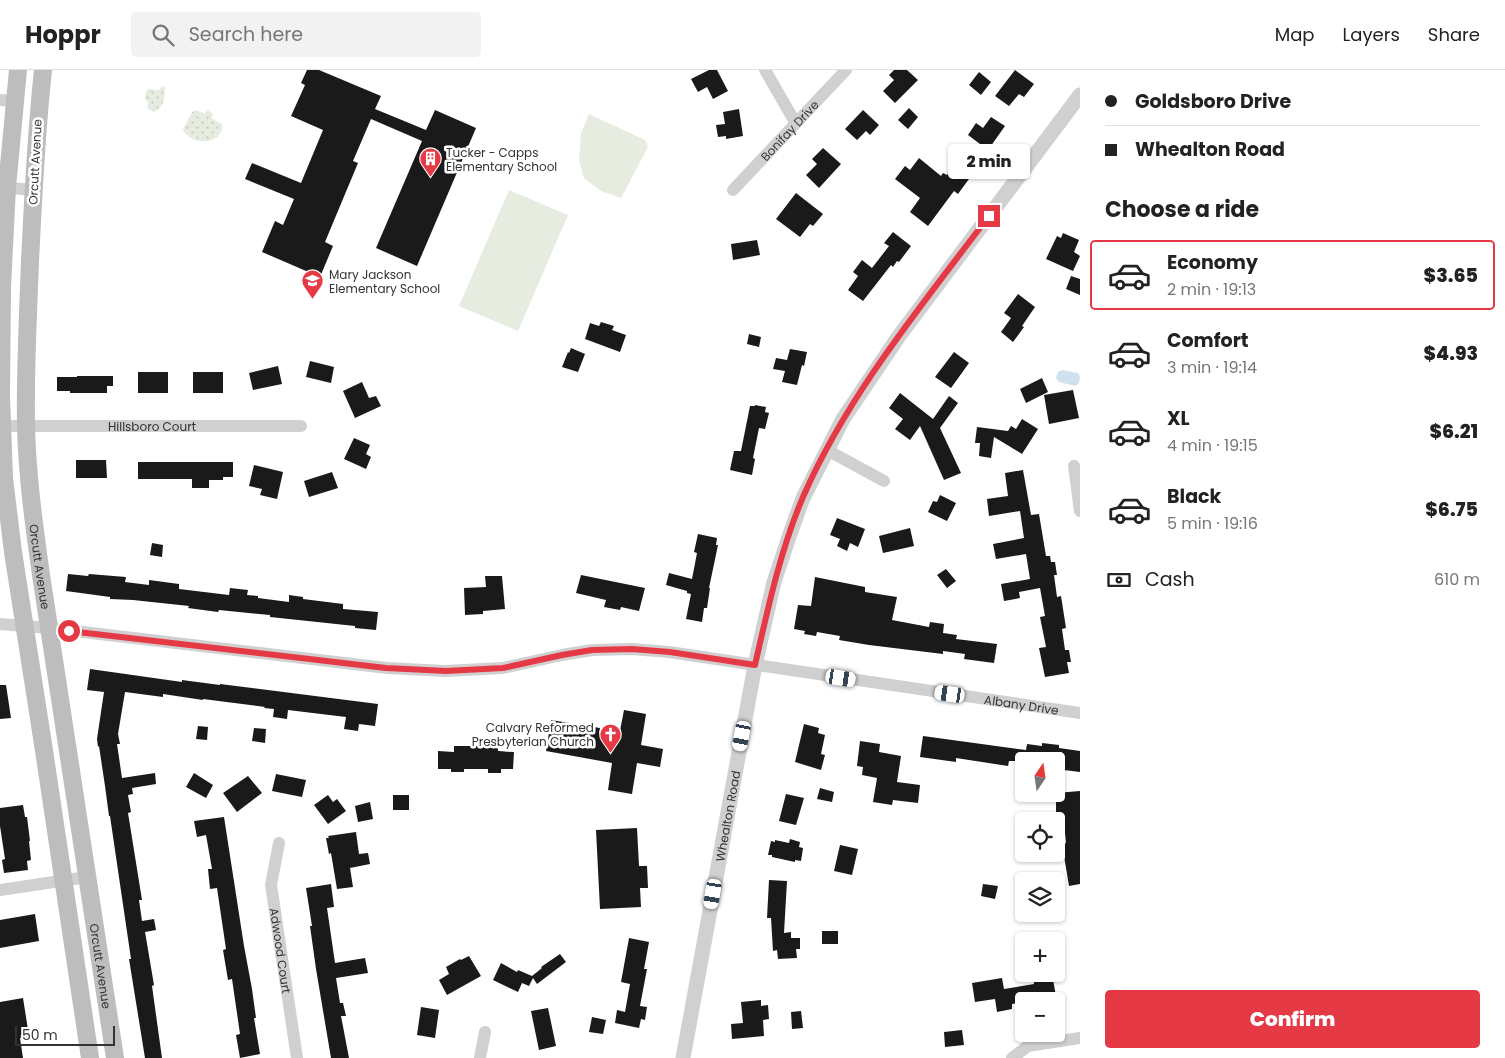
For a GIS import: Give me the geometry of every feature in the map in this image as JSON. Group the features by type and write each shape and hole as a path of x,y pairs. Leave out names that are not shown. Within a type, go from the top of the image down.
{"main road":[{"name":"Orcutt Avenue","path":"18,70 7,100 3,187 1,287 2,426 7,503 90,1058"},
{"name":"Orcutt Avenue","path":"43,70 33,190 26,358 26,426 29,479 49,628 115,1058"}],"street":[{"path":"765,70 795,122"},
{"name":"Bonifay Drive","path":"732,190 846,70"},
{"name":"Whealton Road","path":"683,1058 755,665 774,582 803,498 843,419 899,336 1080,95"},
{"path":"3,187 33,190"},
{"name":"Hillsboro Court","path":"2,426 302,426"},
{"path":"827,450 884,481"},
{"path":"1074,466 1080,512"},
{"name":"Albany Drive","path":"0,624 49,628 386,668 446,671 503,668 592,650 632,649 670,652 1080,714"},
{"name":"Adwood Court","path":"279,843 271,885 297,1058"},
{"path":"0,890 86,877"},
{"path":"480,1058 485,1032"},
{"path":"1012,1058 1028,1046 1080,1038"}],"shaded area":[{"path":"161,86 165,87 164,101 161,107 154,112 148,109 148,102 145,99 146,93 148,89 160,90"},
{"path":"197,110 204,114 208,110 213,114 211,118 222,124 221,132 216,138 208,141 198,141 190,137 183,130 193,111"},
{"path":"589,114 645,140 648,147 621,198 601,191 584,178 579,160 581,133"},
{"path":"509,190 568,215 518,331 459,306"}],"water":[{"path":"1062,370 1078,373 1080,377 1079,383 1075,386 1059,382 1056,378 1058,372"}],"building":[{"name":"Tucker - Capps Elementary School","path":"307,70 319,70 381,96 375,109 426,130 435,110 476,128 417,266 376,248 422,141 371,119 353,161 358,163 325,242 333,246 320,277 262,252 275,221 283,225 294,199 245,179 252,163 301,183 323,130 291,116 305,85 301,83"},
{"path":"709,70 717,70 728,91 713,99 707,87 698,92 691,79"},
{"path":"894,70 907,70 918,80 895,103 883,91 894,80 889,75"},
{"path":"1015,70 1034,84 1024,97 1019,94 1009,106 995,96"},
{"path":"979,72 991,82 981,95 969,85"},
{"path":"909,108 918,117 908,129 898,120"},
{"path":"739,109 743,136 726,139 726,136 718,137 716,125 725,124 723,112"},
{"path":"863,110 879,125 870,135 866,131 857,140 845,129"},
{"path":"991,117 1005,126 988,150 968,135 976,123 983,128"},
{"path":"823,148 841,164 819,188 806,175 817,164 812,159"},
{"path":"961,156 977,168 958,194 954,191 928,226 910,212 920,198 895,179 905,166 910,170 919,158 941,176 943,173 947,175"},
{"path":"796,193 823,214 813,226 810,224 800,237 776,219"},
{"path":"893,232 911,246 899,262 897,261 893,267 891,265 863,301 848,290 858,276 853,272 862,260 872,268 889,246 884,243"},
{"path":"1063,233 1079,240 1074,252 1080,256 1073,271 1046,259 1057,236 1061,238"},
{"path":"757,240 760,255 733,260 731,244"},
{"path":"1071,276 1080,279 1080,295 1066,289"},
{"path":"1018,294 1035,307 1013,342 1001,332 1011,318 1004,313"},
{"path":"601,322 614,326 612,330 626,335 620,352 585,339 590,323 599,326"},
{"path":"749,334 761,337 759,347 747,344"},
{"path":"571,348 585,354 578,372 562,367"},
{"path":"790,349 807,352 797,385 782,382 785,371 773,369 776,358 787,360"},
{"path":"954,352 969,363 951,388 935,377"},
{"path":"310,361 334,367 331,383 306,377"},
{"path":"278,366 282,384 253,390 249,373"},
{"path":"138,372 168,372 168,393 138,393"},
{"path":"193,372 223,372 223,393 193,393"},
{"path":"113,376 113,386 107,386 107,393 57,391 57,377"},
{"path":"1042,378 1048,392 1026,403 1020,389"},
{"path":"362,382 369,398 376,396 381,406 355,418 343,391"},
{"path":"1073,390 1079,418 1049,424 1044,395"},
{"path":"900,393 933,419 949,396 958,403 940,428 961,473 944,480 920,426 910,440 895,429 903,419 889,408"},
{"path":"750,406 766,407 765,412 769,413 765,429 759,428 753,458 755,459 752,475 730,470 734,451 741,451"},
{"path":"1022,419 1038,429 1022,454 994,437 991,458 979,456 980,443 975,443 977,427 1008,431 1011,426 1016,429"},
{"path":"354,438 370,445 366,454 371,457 366,469 344,459"},
{"path":"76,460 106,460 107,478 76,478"},
{"path":"138,462 233,462 233,477 223,477 223,480 209,480 209,488 192,488 192,479 138,479"},
{"path":"254,465 283,472 277,499 260,495 262,489 249,486"},
{"path":"1023,470 1031,515 1039,514 1046,556 1050,556 1051,562 1055,562 1057,575 1054,575 1057,597 1061,596 1066,628 1062,629 1065,650 1069,650 1071,662 1067,662 1069,673 1045,677 1039,648 1046,647 1040,617 1045,616 1040,588 1019,592 1020,598 1004,601 1001,584 1030,579 1026,554 996,559 993,544 1024,538 1020,511 989,516 987,499 1008,496 1005,473"},
{"path":"332,472 338,488 309,497 304,481"},
{"path":"940,495 956,503 947,521 928,512 933,501 937,502"},
{"path":"837,518 865,529 858,547 850,543 847,551 837,546 840,539 830,535"},
{"path":"910,528 914,546 883,553 879,536"},
{"path":"698,534 717,538 716,545 718,545 707,608 704,608 702,622 686,619 691,594 666,585 669,573 692,579 697,553 694,552"},
{"path":"152,543 163,545 162,557 150,555"},
{"path":"946,569 956,581 947,588 937,575"},
{"path":"68,574 126,577 125,582 149,585 149,580 179,584 179,589 229,595 230,588 248,590 247,595 289,602 289,595 303,597 303,599 343,604 343,609 378,612 376,630 270,617 270,615 219,610 218,612 188,608 189,606 110,599 110,597 66,591"},
{"path":"581,575 645,588 639,611 621,607 620,610 604,607 606,600 576,593"},
{"path":"485,576 502,576 505,609 483,611 483,614 465,615 464,588 486,587"},
{"path":"815,577 865,587 865,592 897,597 892,620 929,627 930,622 944,624 943,633 957,635 956,639 997,644 994,663 964,659 965,654 943,651 943,654 869,645 839,640 840,636 817,632 816,636 804,634 805,631 794,629 798,605 811,606"},
{"path":"90,669 182,682 182,680 220,684 378,704 375,726 359,724 358,731 344,729 346,717 288,710 287,719 273,717 274,709 265,707 163,694 163,697 125,692 118,734 120,744 117,744 122,778 155,773 156,784 132,788 133,794 128,795 131,812 128,813 142,900 139,900 142,921 154,919 156,930 145,932 154,985 152,986 162,1058 145,1058 97,739 104,692 87,690"},
{"path":"0,685 6,685 11,718 0,719"},
{"name":"Calvary Reformed Presbyterian Church","path":"624,710 646,714 641,745 663,749 660,767 637,763 632,794 608,790 612,763 546,751 551,720 600,728 599,733 619,736"},
{"path":"804,724 819,728 818,733 825,735 821,754 825,755 821,770 795,762"},
{"path":"198,726 208,727 207,740 196,739"},
{"path":"254,728 266,729 265,743 252,741"},
{"path":"923,736 1026,750 1027,744 1042,746 1042,743 1059,745 1059,748 1080,751 1080,772 1065,770 1065,752 1015,752 1015,761 1009,761 1008,766 956,758 956,762 920,757"},
{"path":"860,741 880,744 879,752 901,756 897,782 920,785 918,803 893,800 892,805 873,802 877,778 862,775 863,767 857,766"},
{"path":"454,746 498,746 498,751 514,752 513,769 501,769 501,773 488,773 488,769 464,769 464,772 451,772 451,769 438,769 438,751 454,752"},
{"path":"194,773 213,785 206,798 186,787"},
{"path":"276,774 306,780 302,797 272,791"},
{"path":"248,776 262,793 237,812 223,793"},
{"path":"820,788 834,792 832,802 817,799"},
{"path":"1080,791 1080,884 1069,886 1065,862 1065,812 1056,812 1056,802 1065,802 1065,792"},
{"path":"786,794 804,798 796,825 779,821"},
{"path":"328,795 333,802 337,799 346,811 328,824 314,805"},
{"path":"393,795 409,795 409,810 393,810"},
{"path":"370,802 373,819 358,822 355,806"},
{"path":"23,805 25,817 27,817 31,860 27,861 28,870 4,873 2,860 5,859 0,826 0,808"},
{"path":"224,817 252,989 256,1018 254,1018 260,1054 240,1058 236,1035 240,1034 232,979 228,980 223,950 226,949 217,888 210,889 208,869 212,869 206,835 197,837 194,821"},
{"path":"637,828 639,866 647,866 648,888 640,888 641,907 600,909 596,830"},
{"path":"356,832 359,854 368,853 370,864 350,868 353,887 337,889 331,853 329,854 326,838 329,838 328,836"},
{"path":"790,839 800,842 799,847 803,848 801,861 795,860 795,862 768,855 771,841 789,843"},
{"path":"840,845 858,849 852,875 834,871"},
{"path":"769,880 787,881 784,933 791,932 791,938 800,938 800,949 796,949 797,958 778,959 777,950 773,951 771,918 767,918"},
{"path":"331,884 334,907 327,908 335,963 365,958 368,973 336,978 340,1003 343,1003 346,1016 341,1016 349,1058 331,1058 316,969 306,888"},
{"path":"983,884 998,886 995,899 981,896"},
{"path":"35,914 39,941 0,948 0,920"},
{"path":"822,931 838,931 838,944 822,944"},
{"path":"629,938 649,942 644,969 647,969 640,1006 647,1007 645,1020 641,1019 639,1028 615,1023 617,1010 625,1012 630,984 621,982"},
{"path":"560,954 566,962 537,984 533,978 529,986 522,983 518,992 493,980 501,963 517,972 518,970 532,976 541,967"},
{"path":"469,956 481,976 447,995 439,980 449,974 446,967"},
{"path":"1002,978 1004,989 1034,984 1034,982 1053,982 1055,992 1015,992 1015,1003 1012,1004 1012,1009 997,1012 995,999 975,1002 972,983"},
{"path":"23,998 29,1036 20,1038 23,1058 0,1058 0,1002"},
{"path":"761,1000 761,1006 768,1005 769,1019 763,1020 764,1036 732,1039 731,1024 743,1023 741,1002"},
{"path":"421,1007 439,1010 435,1038 417,1035"},
{"path":"548,1008 556,1046 539,1050 531,1011"},
{"path":"801,1011 803,1028 792,1029 791,1012"},
{"path":"592,1017 606,1020 603,1034 589,1032"},
{"path":"962,1030 964,1045 945,1047 944,1032"}],"place":[{"name":"Tucker - Capps Elementary School","path":"430,178"},
{"name":"Mary Jackson Elementary School","path":"313,300"},
{"name":"Calvary Reformed Presbyterian Church","path":"610,753"}],"route":[{"path":"69,631 386,668 446,671 503,668 592,650 632,649 670,652 755,665 774,582 790,534 803,498 843,419 899,336 989,216"}]}
